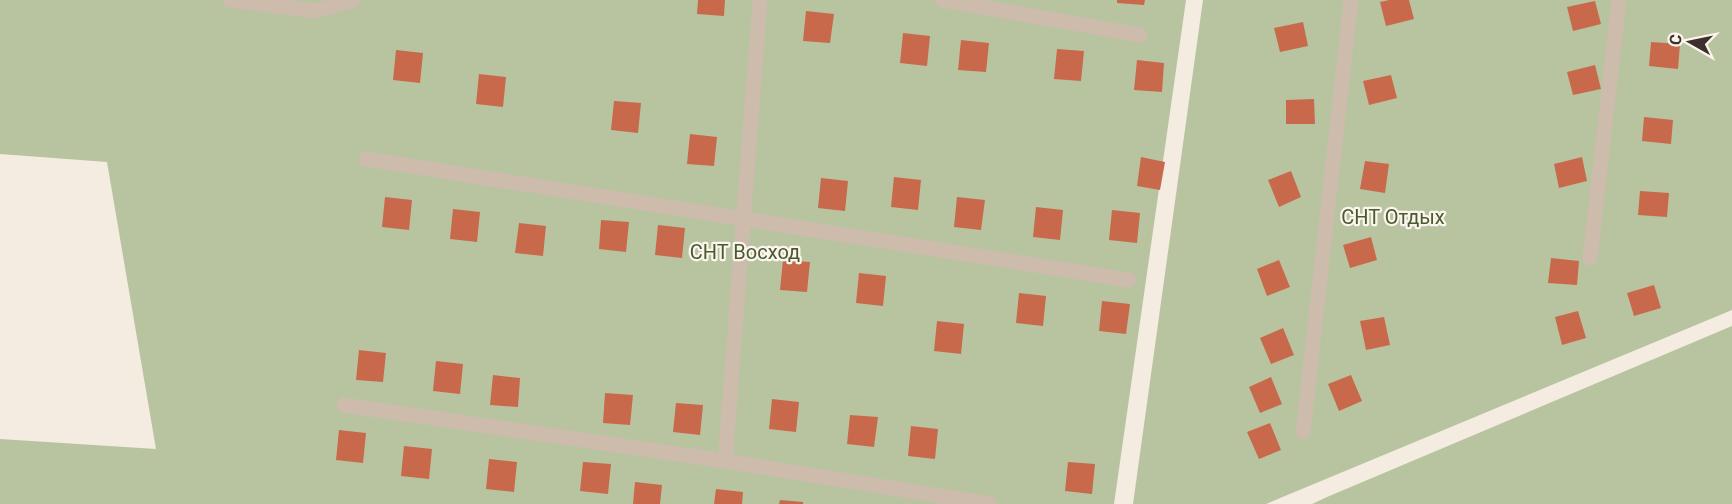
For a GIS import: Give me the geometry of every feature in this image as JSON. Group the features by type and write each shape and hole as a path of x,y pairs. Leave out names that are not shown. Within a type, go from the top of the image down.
{"street":[{"path":"230,0 315,11 353,0"},
{"path":"724,461 760,0"},
{"path":"942,0 1140,35"},
{"path":"1304,432 1351,0"},
{"path":"1590,258 1619,0"},
{"path":"366,159 1129,280"},
{"path":"344,405 724,461 990,504"}],"green space":[{"name":"СНТ Восход","path":"0,0 1186,0 1114,504 0,504 0,439 156,449 107,162 0,154"},
{"name":"СНТ Отдых","path":"1203,0 1732,0 1732,310 1266,504 1133,504"},
{"path":"1732,326 1732,504 1312,504 1327,497"}],"building":[{"path":"698,0 725,0 724,16 697,14"},
{"path":"1117,0 1145,0 1144,5 1117,3"},
{"path":"1409,0 1414,19 1386,26 1380,2"},
{"path":"1595,1 1601,24 1573,31 1567,7"},
{"path":"806,11 834,14 830,43 803,41"},
{"path":"1303,22 1308,46 1280,52 1274,28"},
{"path":"903,33 930,36 927,66 900,63"},
{"path":"961,40 989,43 986,72 958,70"},
{"path":"1651,42 1680,44 1678,69 1649,66"},
{"path":"1057,49 1084,51 1081,81 1054,79"},
{"path":"396,50 423,53 420,83 393,80"},
{"path":"1137,60 1164,63 1162,92 1134,90"},
{"path":"1595,65 1601,89 1573,95 1567,72"},
{"path":"479,74 506,77 503,107 476,104"},
{"path":"1391,75 1397,98 1369,105 1363,81"},
{"path":"1314,99 1315,124 1286,124 1286,100"},
{"path":"614,101 641,103 638,133 611,130"},
{"path":"1644,117 1673,120 1671,144 1642,141"},
{"path":"690,134 717,137 714,166 687,164"},
{"path":"1141,157 1165,162 1160,190 1137,186"},
{"path":"1582,157 1587,181 1559,188 1554,164"},
{"path":"1365,161 1389,164 1385,193 1360,189"},
{"path":"1291,171 1301,197 1279,207 1268,180"},
{"path":"894,177 921,180 918,210 891,207"},
{"path":"821,178 848,181 845,211 818,208"},
{"path":"1640,191 1669,193 1667,217 1638,215"},
{"path":"385,197 412,200 409,230 382,227"},
{"path":"957,197 985,200 981,230 954,227"},
{"path":"1036,207 1063,210 1060,240 1033,237"},
{"path":"453,209 480,212 477,242 450,239"},
{"path":"1112,210 1140,213 1137,243 1109,240"},
{"path":"601,220 629,222 626,252 599,249"},
{"path":"519,223 546,226 543,256 515,253"},
{"path":"658,225 685,228 682,258 655,255"},
{"path":"1371,237 1377,260 1350,268 1343,245"},
{"path":"1551,258 1579,261 1577,285 1548,283"},
{"path":"783,260 810,262 807,292 780,290"},
{"path":"1279,260 1290,287 1267,296 1257,269"},
{"path":"859,273 886,276 883,306 856,303"},
{"path":"1654,285 1661,308 1634,316 1627,293"},
{"path":"1019,293 1046,296 1043,326 1016,323"},
{"path":"1102,301 1130,304 1126,334 1099,331"},
{"path":"1578,311 1586,338 1562,345 1555,317"},
{"path":"1384,317 1390,345 1366,350 1360,321"},
{"path":"937,321 964,324 961,354 934,351"},
{"path":"1283,328 1294,355 1271,364 1260,338"},
{"path":"359,350 386,353 383,382 356,380"},
{"path":"436,361 463,364 460,394 433,391"},
{"path":"493,375 520,378 518,407 490,405"},
{"path":"1351,375 1362,401 1339,411 1328,384"},
{"path":"1271,377 1282,404 1260,413 1249,387"},
{"path":"605,393 633,395 630,425 603,423"},
{"path":"772,399 799,402 796,432 769,429"},
{"path":"676,403 703,405 700,435 673,432"},
{"path":"850,415 878,417 874,447 847,444"},
{"path":"1270,423 1281,450 1259,459 1247,432"},
{"path":"911,426 938,429 935,459 908,456"},
{"path":"339,430 366,433 363,463 336,460"},
{"path":"404,446 432,449 429,479 401,476"},
{"path":"489,459 517,462 514,492 486,489"},
{"path":"583,462 611,464 608,494 580,491"},
{"path":"1068,462 1095,464 1092,494 1065,491"},
{"path":"635,482 662,485 660,504 633,504"},
{"path":"716,489 743,492 742,504 714,504"},
{"path":"780,500 803,502 803,504 779,504"}]}
